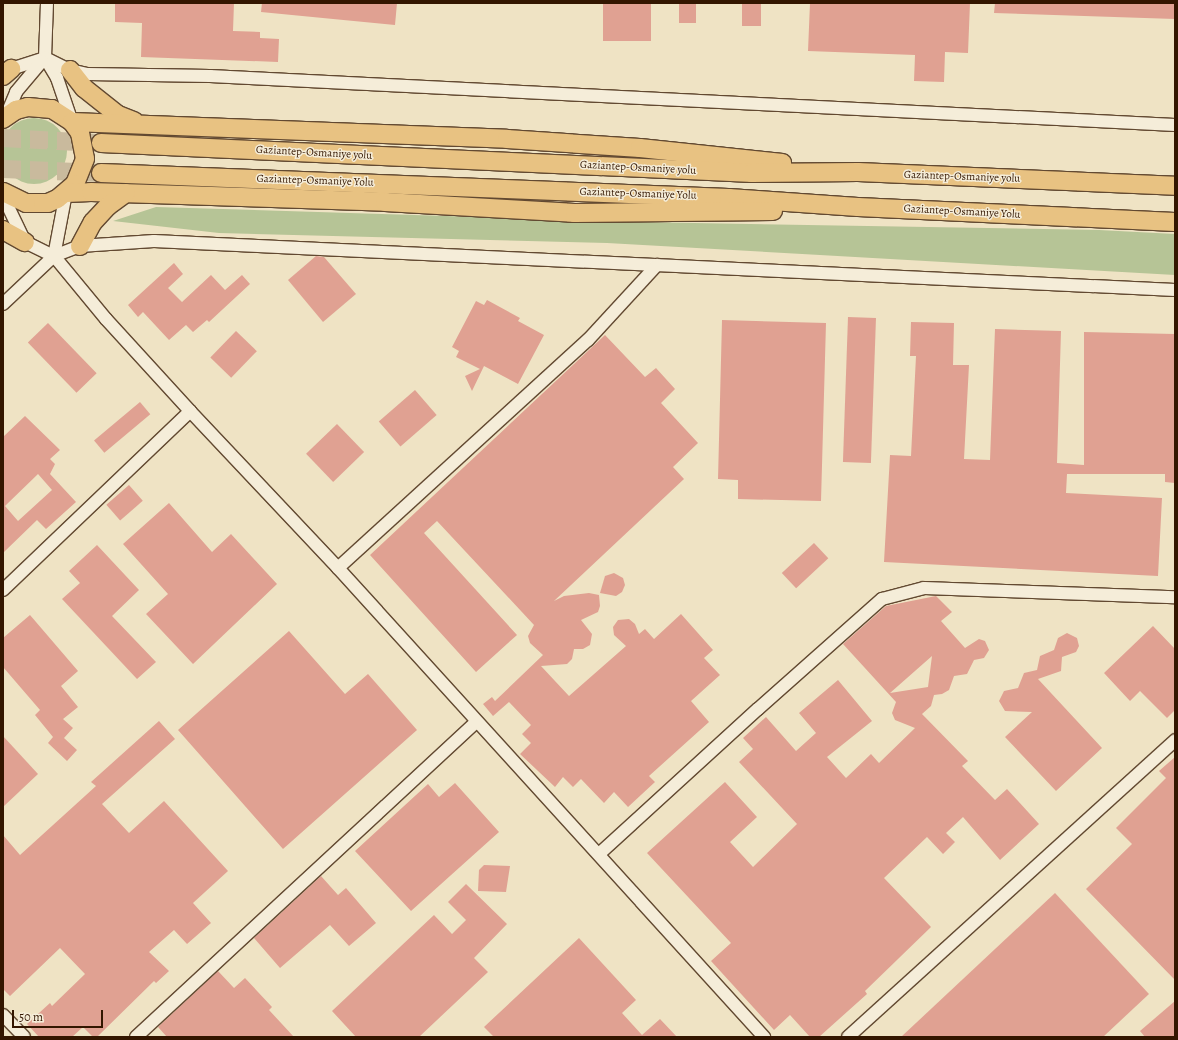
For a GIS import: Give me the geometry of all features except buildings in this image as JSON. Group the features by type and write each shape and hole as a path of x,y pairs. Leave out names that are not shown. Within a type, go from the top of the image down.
{"highway":[{"path":"70,70 84,88 118,115 140,123"},
{"path":"3,192 16,200 37,204 48,203 66,193 82,172 85,159 82,139 72,122 57,112 40,106 22,108 4,117"},
{"path":"72,122 140,123 640,148 858,172"},
{"name":"Gaziantep-Osmaniye yolu","path":"101,143 752,173 858,172 1175,186"},
{"name":"Gaziantep-Osmaniye Yolu","path":"101,173 728,198 858,207 1175,222"},
{"path":"66,193 126,193 385,202 575,212 752,212 858,207"},
{"path":"80,246 93,222 108,206 126,193"},
{"path":"3,230 25,242"},
{"path":"3,240 25,242"}],"street":[{"path":"47,3 46,58 57,78 72,122"},
{"path":"4,117 16,92 31,70 46,58"},
{"path":"6,72 46,58 70,70 88,74 210,76 1175,125"},
{"path":"54,256 66,193"},
{"path":"3,196 25,242 54,256 106,319 190,411 338,568 476,722 599,854 764,1037"},
{"path":"3,304 54,256 80,246 154,241 1175,290"},
{"path":"338,568 588,340 658,265"},
{"path":"3,590 190,411"},
{"path":"599,854 882,599 924,588 1175,597"},
{"path":"136,1037 476,722"},
{"path":"848,1037 1175,740"},
{"path":"3,1015 24,1037"}],"green space":[{"path":"28,118 40,118 52,123 62,133 67,145 65,164 52,179 40,184 28,184 16,179 6,169 1,157 1,145 6,133 16,123"},
{"path":"156,207 638,222 1099,230 1175,234 1175,275 607,243 219,233 113,221"}],"tunnel":[{"path":"3,138 96,143"},
{"path":"3,169 101,173"}]}
